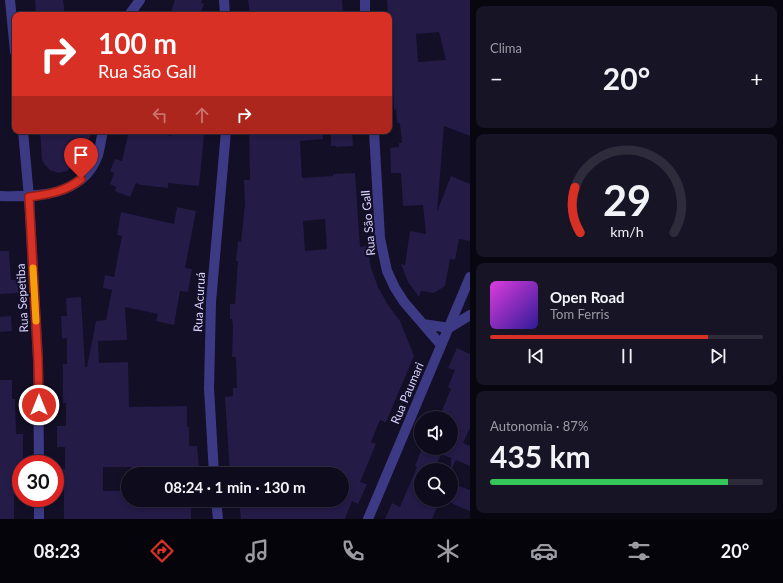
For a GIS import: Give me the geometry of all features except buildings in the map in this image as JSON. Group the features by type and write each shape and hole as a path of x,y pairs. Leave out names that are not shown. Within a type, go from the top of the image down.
{"street":[{"path":"10,0 12,21"},
{"path":"132,12 140,0"},
{"path":"224,0 225,12"},
{"path":"365,0 365,12"},
{"name":"Rua Sepetiba","path":"23,134 29,197 38,360 39,455"},
{"path":"0,196 29,197 55,193 74,185 89,173 98,156 102,134"},
{"name":"Rua Acuruá","path":"214,467 209,388 211,302 226,134"},
{"name":"Rua São Gall","path":"374,134 380,238 387,271 404,302 441,345"},
{"name":"Rua Paumari","path":"368,519 441,345 468,292 470,277"},
{"path":"423,324 449,328 470,315"},
{"path":"39,507 39,519"},
{"path":"217,507 218,519"}],"slow traffic":[{"path":"33,268 36,321"}],"route":[{"path":"39,405 29,197 55,193 74,185 81,179"}]}
